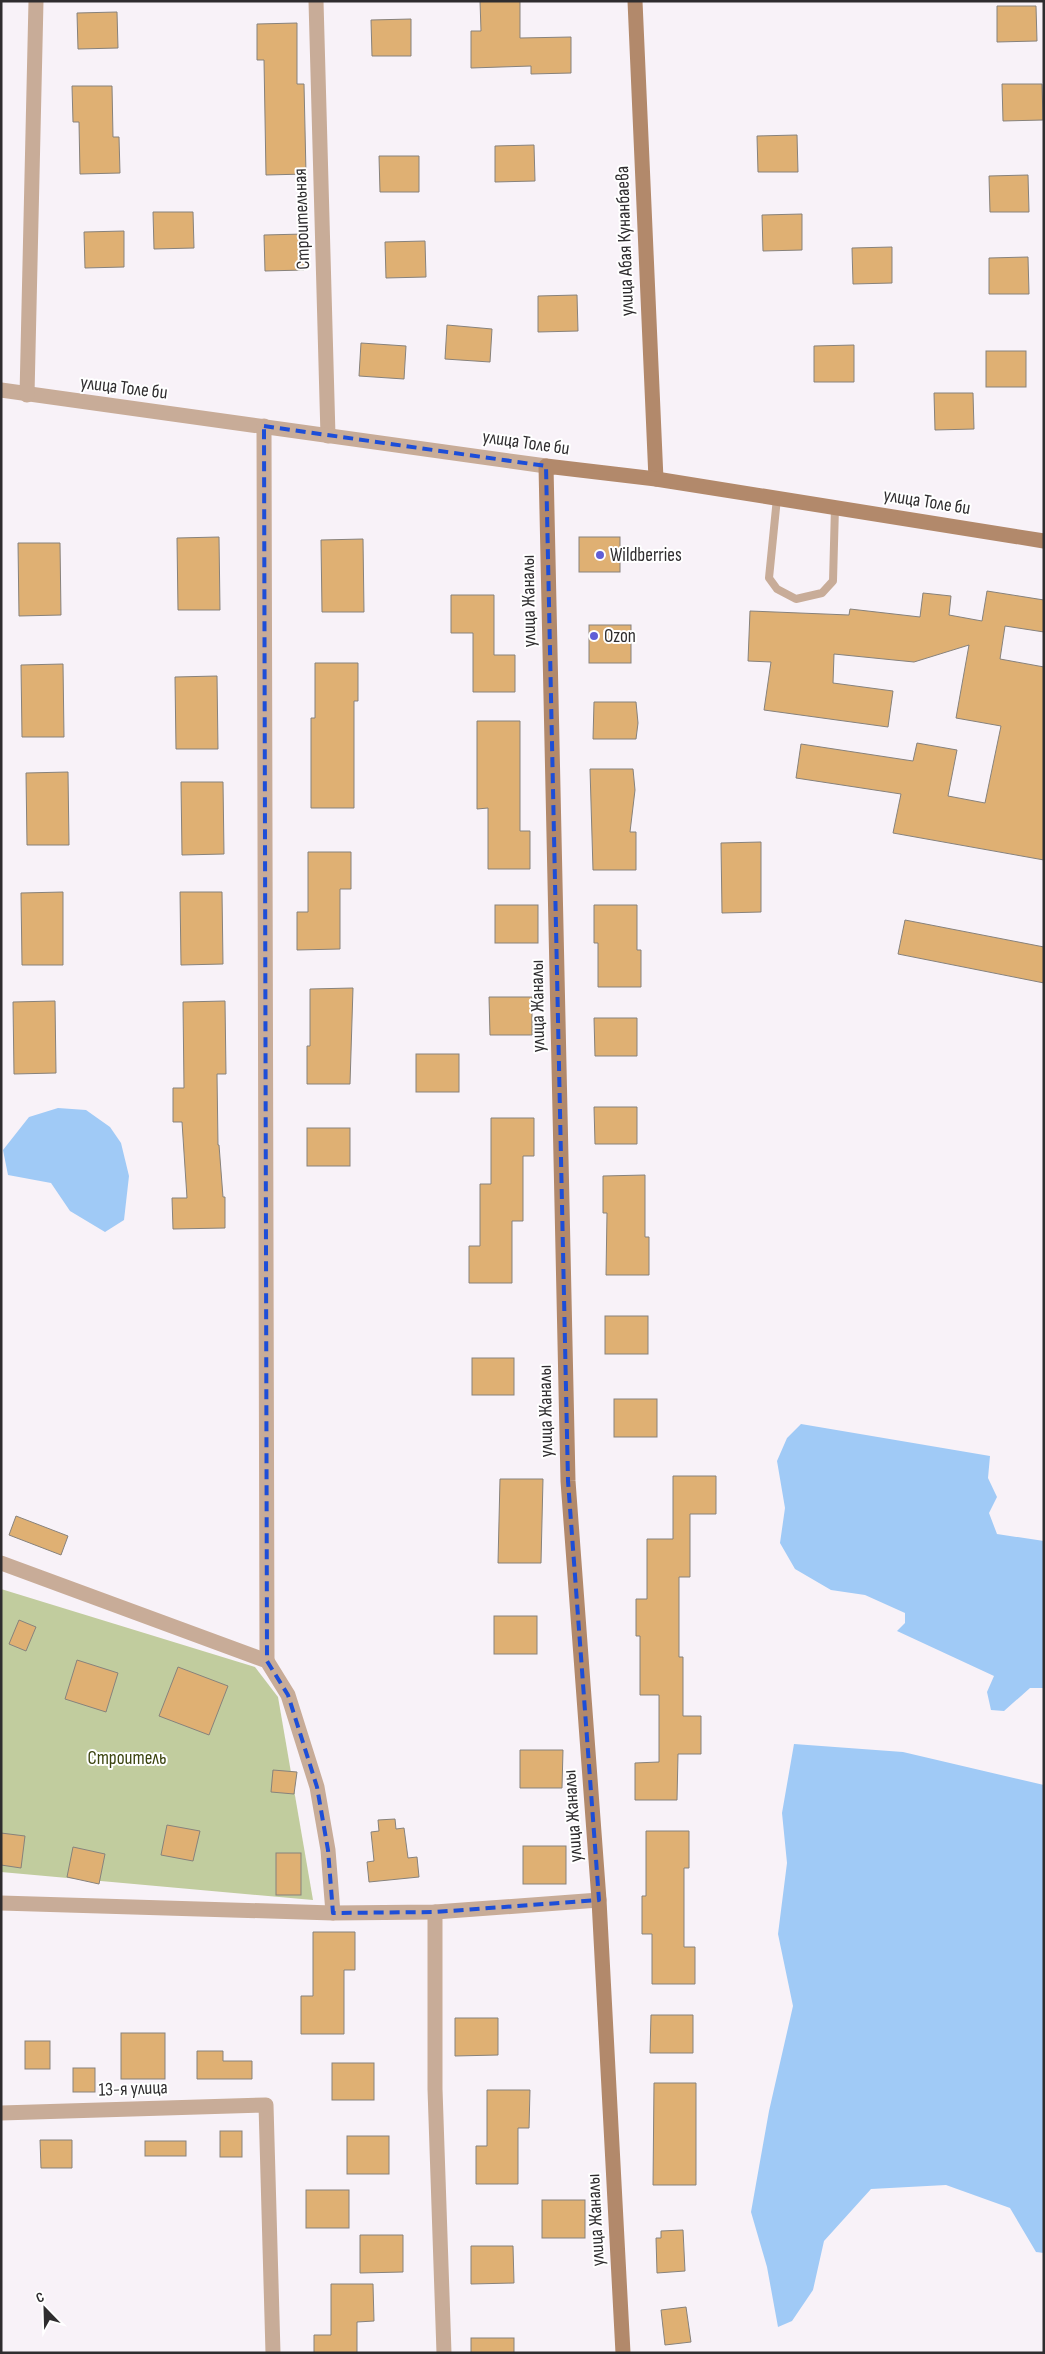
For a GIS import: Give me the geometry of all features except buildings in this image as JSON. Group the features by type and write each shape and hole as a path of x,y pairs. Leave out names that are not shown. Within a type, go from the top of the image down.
{"street":[{"path":"27,395 36,1"},
{"name":"Строительная","path":"316,1 328,436"},
{"name":"улица Абая Кунанбаева","path":"635,1 656,479"},
{"name":"улица Толе би","path":"1,390 546,466 656,479 1044,540"},
{"path":"264,426 267,1661 288,1695 317,1787 328,1850 333,1913"},
{"name":"улица Жаналы","path":"546,466 568,1481 599,1900 623,2353"},
{"path":"1,1563 267,1661"},
{"path":"1,1903 333,1913 435,1912 599,1900"},
{"path":"435,1912 435,2089 444,2353"},
{"name":"13-я улица","path":"1,2113 266,2105 273,2353"}],"lane":[{"path":"777,498 769,578 777,589 796,599 822,593 833,581 835,507"}],"highlighted area":[{"path":"264,426 546,466 568,1481 599,1900 435,1912 333,1913 328,1850 317,1787 288,1695 267,1661"}],"green space":[{"name":"Строитель","path":"1,1589 255,1667 278,1697 313,1900 1,1872"}],"water":[{"path":"58,1108 86,1110 110,1127 121,1143 129,1176 124,1220 105,1232 70,1211 51,1183 8,1175 3,1150 29,1117"},
{"path":"801,1424 990,1456 988,1478 997,1497 989,1513 997,1534 1044,1541 1044,1688 1030,1688 1004,1711 991,1710 987,1692 994,1676 897,1631 905,1623 905,1613 865,1595 831,1590 795,1569 780,1543 785,1508 777,1461 787,1438"},
{"path":"794,1744 903,1752 1044,1785 1044,2253 1036,2252 1010,2208 946,2185 871,2189 824,2241 813,2290 792,2321 778,2327 767,2267 751,2212 769,2111 793,2006 778,1934 787,1863 782,1813"}],"place":[{"name":"Wildberries","path":"600,555"},
{"name":"Ozon","path":"594,636"}]}
